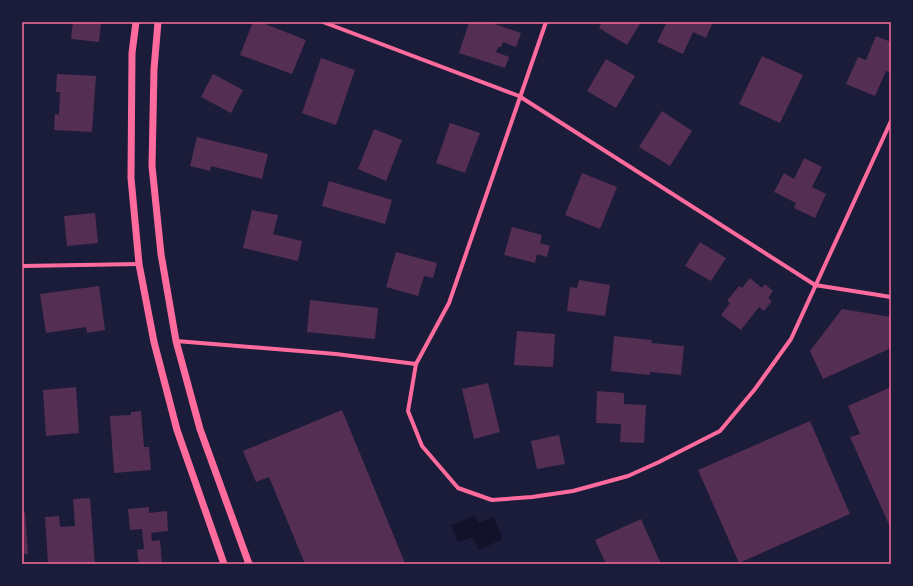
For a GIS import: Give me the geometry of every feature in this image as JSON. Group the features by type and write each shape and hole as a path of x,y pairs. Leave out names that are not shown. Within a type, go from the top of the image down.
{"street":[{"path":"136,22 132,53 131,178 139,264 154,342 176,430 224,564"},
{"path":"158,22 154,69 152,166 161,254 176,340 200,430 249,564"},
{"path":"323,22 519,96 815,285 891,297"},
{"path":"546,22 519,96 449,303 416,364 408,411 422,446 458,488 492,500 532,497 573,491 628,476 720,431 755,389 791,339 891,121"},
{"path":"22,266 139,264"},
{"path":"176,340 336,354 416,364"}],"shaded area":[{"path":"475,516 478,523 494,517 503,539 478,550 473,537 458,542 451,525"}],"building":[{"path":"73,22 101,22 99,42 71,39"},
{"path":"253,22 260,22 306,40 292,74 240,55"},
{"path":"469,22 489,22 521,33 516,47 503,42 501,47 498,47 496,52 509,57 505,68 459,53"},
{"path":"602,22 641,22 627,45 599,28"},
{"path":"667,22 713,22 706,38 693,32 683,54 657,42"},
{"path":"876,36 891,42 891,73 886,71 875,96 846,84 858,57 866,60"},
{"path":"762,56 803,75 780,123 739,104"},
{"path":"321,58 355,70 336,125 302,113"},
{"path":"606,59 635,76 616,108 587,91"},
{"path":"57,74 96,76 92,132 54,130 55,114 59,115 60,92 56,92"},
{"path":"213,74 243,90 231,113 201,97"},
{"path":"662,111 692,131 670,166 639,147"},
{"path":"450,123 480,133 465,173 436,163"},
{"path":"374,129 402,140 386,181 358,169"},
{"path":"197,137 268,154 262,179 211,166 210,171 190,166"},
{"path":"804,158 822,167 812,187 826,194 815,218 794,208 796,203 774,192 784,173 794,179"},
{"path":"582,173 617,187 600,229 565,215"},
{"path":"329,181 392,200 385,224 322,206"},
{"path":"252,210 278,215 273,234 302,241 298,261 243,248"},
{"path":"95,213 98,243 67,246 64,216"},
{"path":"512,227 542,235 540,243 550,246 547,257 537,254 535,263 504,255"},
{"path":"700,242 726,258 711,281 685,266"},
{"path":"396,252 437,263 433,278 424,276 418,296 386,287"},
{"path":"750,278 762,288 765,284 773,291 768,298 772,301 764,311 759,307 741,330 721,315 730,303 727,301 739,286 742,288"},
{"path":"579,280 610,285 605,316 567,311 570,287 577,288"},
{"path":"99,286 105,330 87,333 86,327 46,333 40,294"},
{"path":"310,300 378,308 375,339 307,332"},
{"path":"842,309 891,317 891,348 823,379 810,351"},
{"path":"517,331 555,334 553,367 514,365"},
{"path":"614,336 652,340 651,343 684,346 681,375 650,372 650,375 611,371"},
{"path":"488,383 500,432 474,439 462,389"},
{"path":"76,387 79,433 46,436 43,390"},
{"path":"891,387 891,529 850,437 860,434 848,406"},
{"path":"597,391 624,393 624,404 646,405 644,443 620,442 621,424 596,423"},
{"path":"342,410 405,563 305,564 269,477 256,482 243,451"},
{"path":"141,411 144,447 149,447 151,470 114,473 110,416 131,415 131,412"},
{"path":"810,421 850,514 739,563 698,470"},
{"path":"559,435 565,464 537,469 531,441"},
{"path":"90,498 95,564 48,564 45,517 59,516 60,527 75,526 73,499"},
{"path":"149,507 149,513 167,511 168,531 151,533 152,541 160,540 162,564 139,564 137,550 144,549 142,529 130,530 128,509"},
{"path":"22,512 25,512 28,554 22,554"},
{"path":"641,519 661,564 606,564 595,540"}]}
